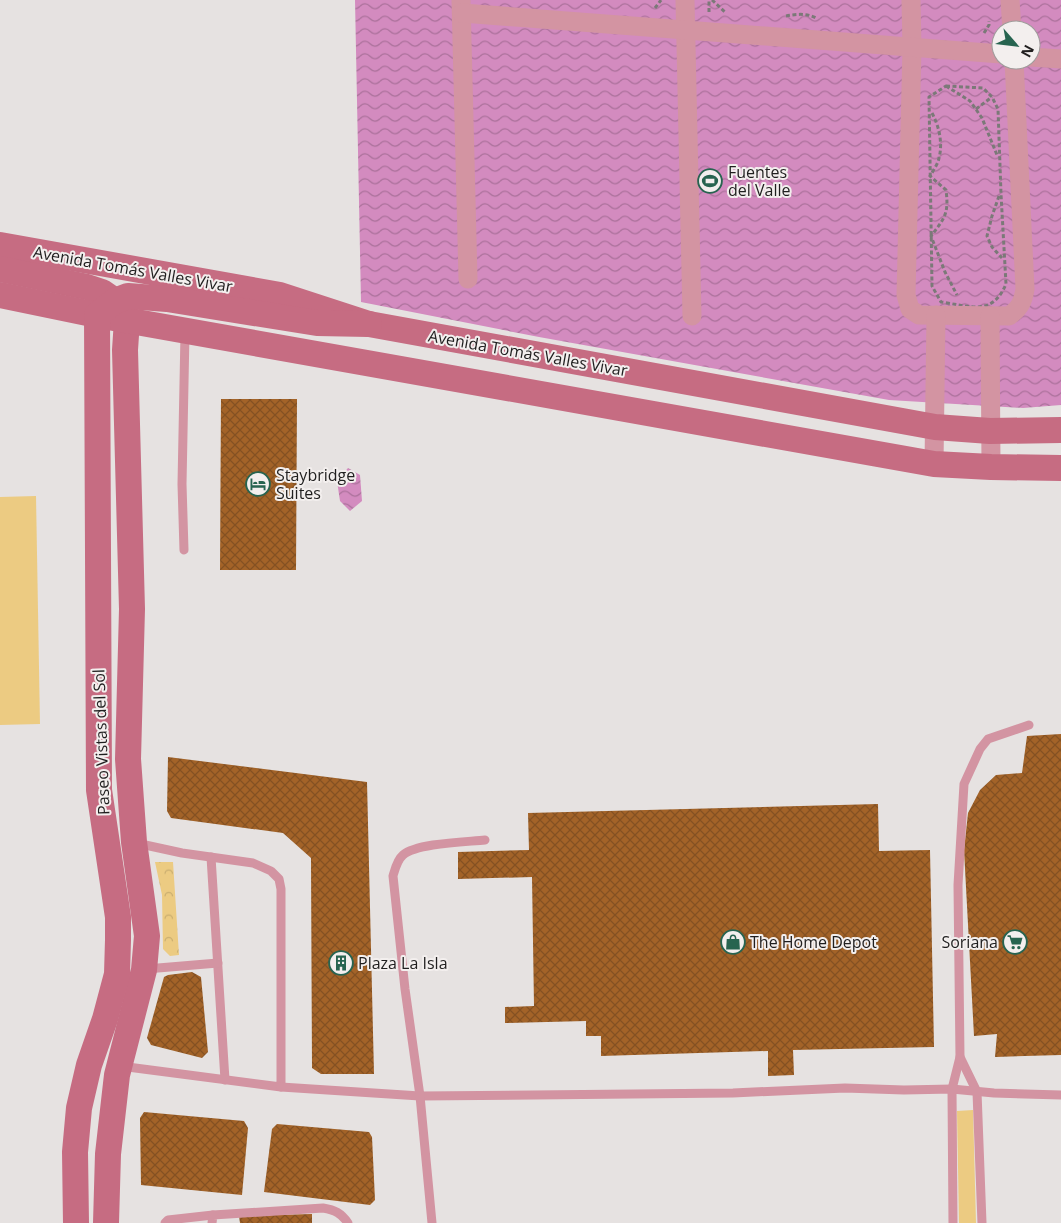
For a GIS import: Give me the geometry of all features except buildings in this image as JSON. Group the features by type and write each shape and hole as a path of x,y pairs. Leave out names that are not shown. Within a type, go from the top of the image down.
{"street":[{"path":"685,0 692,316"},
{"path":"911,0 912,48 906,295 910,309 919,315 1010,316 1019,309 1023,299 1025,289 1014,70"},
{"path":"1010,0 1011,20"},
{"path":"468,278 462,7 686,30 991,53"},
{"path":"1041,58 1061,59"},
{"name":"Avenida Tomás Valles Vivar","path":"0,245 280,295 369,324 935,428 990,431 1061,430"},
{"path":"0,269 87,287 102,292 113,312"},
{"path":"0,295 113,312 186,330 934,464 1061,468"},
{"path":"113,312 128,296 167,299 317,323 369,324"},
{"name":"Paseo Vistas del Sol","path":"76,1223 75,1152 79,1108 89,1065 105,1019 147,936 134,842 128,759 132,609 129,546 126,350 113,312"},
{"name":"Paseo Vistas del Sol","path":"106,1223 108,1154 130,972 118,917 99,790 98,546 113,312"},
{"path":"934,464 936,315"},
{"path":"990,316 991,467"},
{"path":"98,546 129,546"},
{"path":"98,612 132,609"},
{"path":"75,1152 108,1154"}],"lane":[{"path":"184,550 182,484 186,330"},
{"path":"953,1223 952,1089 960,1057 958,885 964,784 980,749 988,739 1029,724"},
{"path":"432,1223 420,1096 405,989 393,876 396,865 402,855 415,848 485,840"},
{"path":"134,842 156,848 253,863 271,871 279,879 281,889 281,1088"},
{"path":"212,857 225,1080"},
{"path":"130,972 218,963"},
{"path":"960,1057 977,1092 982,1223"},
{"path":"118,1066 281,1088 420,1096 732,1093 845,1088 952,1089 977,1092 1061,1095"},
{"path":"165,1223 168,1220 212,1219 323,1208 338,1212 343,1215 348,1223"}],"path":[{"path":"980,40 989,25 990,17"},
{"path":"946,86 970,101 982,118 993,142 1001,168"},
{"path":"946,86 983,88 992,96 998,109 1006,284 1000,297 982,308 941,302 932,286 928,97 946,86"},
{"path":"976,110 992,96"},
{"path":"929,108 937,124 940,141 939,158 930,176"},
{"path":"930,176 946,190 948,206 941,224 931,236"},
{"path":"1001,194 992,216 987,236 992,247 1005,260"},
{"path":"931,236 944,272 954,292 966,306"}],"green space":[{"path":"36,496 40,724 0,725 0,497"},
{"path":"155,862 173,862 179,955 170,956 163,949 162,895"},
{"path":"973,1110 976,1223 959,1223 957,1111"}],"water":[{"name":"Fuentes del Valle","path":"355,0 1061,0 1061,405 1023,408 889,400 539,337 361,302"},
{"path":"348,468 360,475 362,501 350,511 340,501 337,481"}],"place":[{"name":"Fuentes del Valle","path":"710,181"},
{"name":"Staybridge Suites","path":"258,484"},
{"name":"The Home Depot","path":"733,942"},
{"name":"Soriana","path":"1015,942"},
{"name":"Plaza La Isla","path":"341,963"}]}
